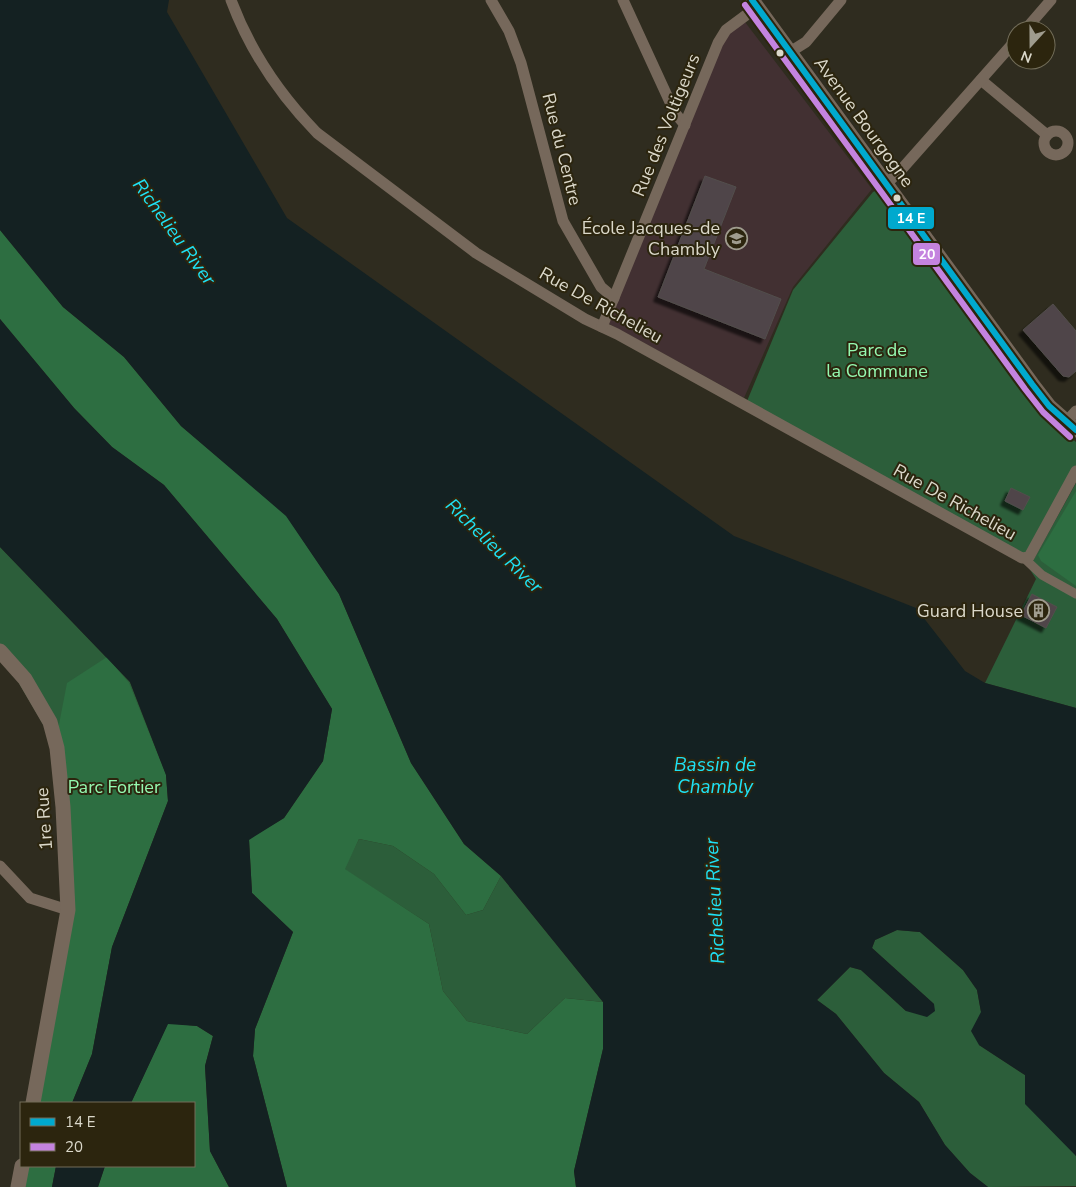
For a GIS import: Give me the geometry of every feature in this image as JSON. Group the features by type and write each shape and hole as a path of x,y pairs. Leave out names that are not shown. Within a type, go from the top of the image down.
{"street":[{"name":"Rue De Richelieu","path":"231,0 247,39 265,70 297,111 328,143 482,257 579,315 1011,554 1025,559"},
{"name":"Rue du Centre","path":"491,0 509,31 522,63 563,221 603,291 614,298"},
{"path":"623,0 678,119 685,125"},
{"path":"790,52 806,42 841,0"},
{"path":"1033,20 1051,0"},
{"name":"Rue des Voltigeurs","path":"602,327 722,36 755,3"},
{"name":"Avenue Bourgogne","path":"755,3 1032,384 1049,406 1073,421"},
{"path":"886,184 901,170 1006,51"},
{"path":"981,80 1047,135"},
{"path":"1076,471 1029,557 1025,559 1042,575 1076,594"},
{"name":"1re Rue","path":"0,650 25,679 33,692 50,722 57,748 68,910 33,1102"},
{"path":"0,866 30,898 68,910"},
{"path":"18,1187 22,1167"}],"shaded area":[{"name":"École Jacques-de Chambly","path":"745,22 872,189 793,287 744,398 604,321 722,38"}],"green space":[{"name":"Parc de la Commune","path":"879,189 1040,408 1052,422 1076,442 1076,471 1029,557 745,406 793,290 873,192"},
{"path":"0,230 63,307 124,357 181,426 286,515 339,594 411,763 464,844 501,876 483,910 466,915 434,874 393,846 359,839 345,869 429,924 443,991 467,1021 527,1034 565,998 603,1002 603,1049 574,1171 576,1187 287,1187 253,1056 255,1029 293,932 252,893 249,839 284,818 323,761 332,709 277,619 164,485 112,447 74,408 0,319"},
{"path":"1076,483 1076,708 985,683 1036,579 1029,568"},
{"path":"1076,491 1076,586 1041,561 1038,555"},
{"path":"0,547 130,682 166,775 57,748 0,651"},
{"name":"Parc Fortier","path":"107,657 129,683 166,775 168,801 112,947 92,1054 72,1102 35,1102 66,928 56,740 67,683"},
{"path":"359,839 393,846 434,874 466,915 483,910 501,876 603,1002 565,998 527,1034 467,1021 443,991 429,924 344,869"},
{"path":"897,930 920,932 963,970 977,990 981,1012 979,1045 1025,1075 1076,1156 1076,1186 988,1187 970,1173 945,1145 919,1102 884,1073 836,1014 817,1000 850,967 861,970 906,1011 934,1004 872,948 875,940"},
{"path":"168,1023 197,1026 213,1036 205,1066 210,1151 229,1187 98,1187 105,1167 195,1167 195,1102 131,1102"},
{"path":"24,1167 56,1167 52,1187 20,1187"}],"water":[{"name":"Bassin de Chambly","path":"0,0 169,0 167,12 287,218 734,536 916,608 965,671 985,683 1076,708 1076,1156 1025,1104 1025,1075 979,1045 971,1031 981,1012 977,990 963,970 920,932 897,930 875,940 872,948 934,1004 935,1011 927,1017 906,1011 861,970 850,967 817,1000 836,1014 884,1073 919,1102 945,1145 970,1173 988,1187 576,1187 574,1171 603,1049 603,1002 501,876 464,844 411,763 339,594 286,516 181,426 124,357 63,307 0,230"},
{"path":"0,319 74,408 112,447 164,485 277,619 332,709 323,761 284,818 249,840 252,893 293,932 255,1029 253,1056 287,1187 229,1187 210,1151 205,1066 213,1036 197,1026 168,1024 131,1102 72,1102 92,1054 112,947 168,801 166,775 130,682 0,547"},
{"path":"56,1167 105,1167 98,1187 52,1187"}],"building":[{"path":"705,176 736,187 704,269 781,299 765,339 658,297"},
{"path":"1053,304 1076,331 1076,371 1069,377 1063,376 1023,330"},
{"path":"1011,488 1030,497 1023,510 1005,501"},
{"name":"Guard House","path":"1032,594 1057,607 1046,628 1021,615"}],"transit line":[{"path":"752,0 1032,384 1049,406 1076,430"},
{"name":"20","path":"745,5 1025,389 1043,412 1070,437"}],"place":[{"name":"École Jacques-de Chambly","path":"736,238"},
{"name":"Guard House","path":"1039,611"}],"water label":[{"name":"Richelieu River","path":"174,232"},
{"name":"Richelieu River","path":"494,546"},
{"name":"Richelieu River","path":"715,901"}]}
